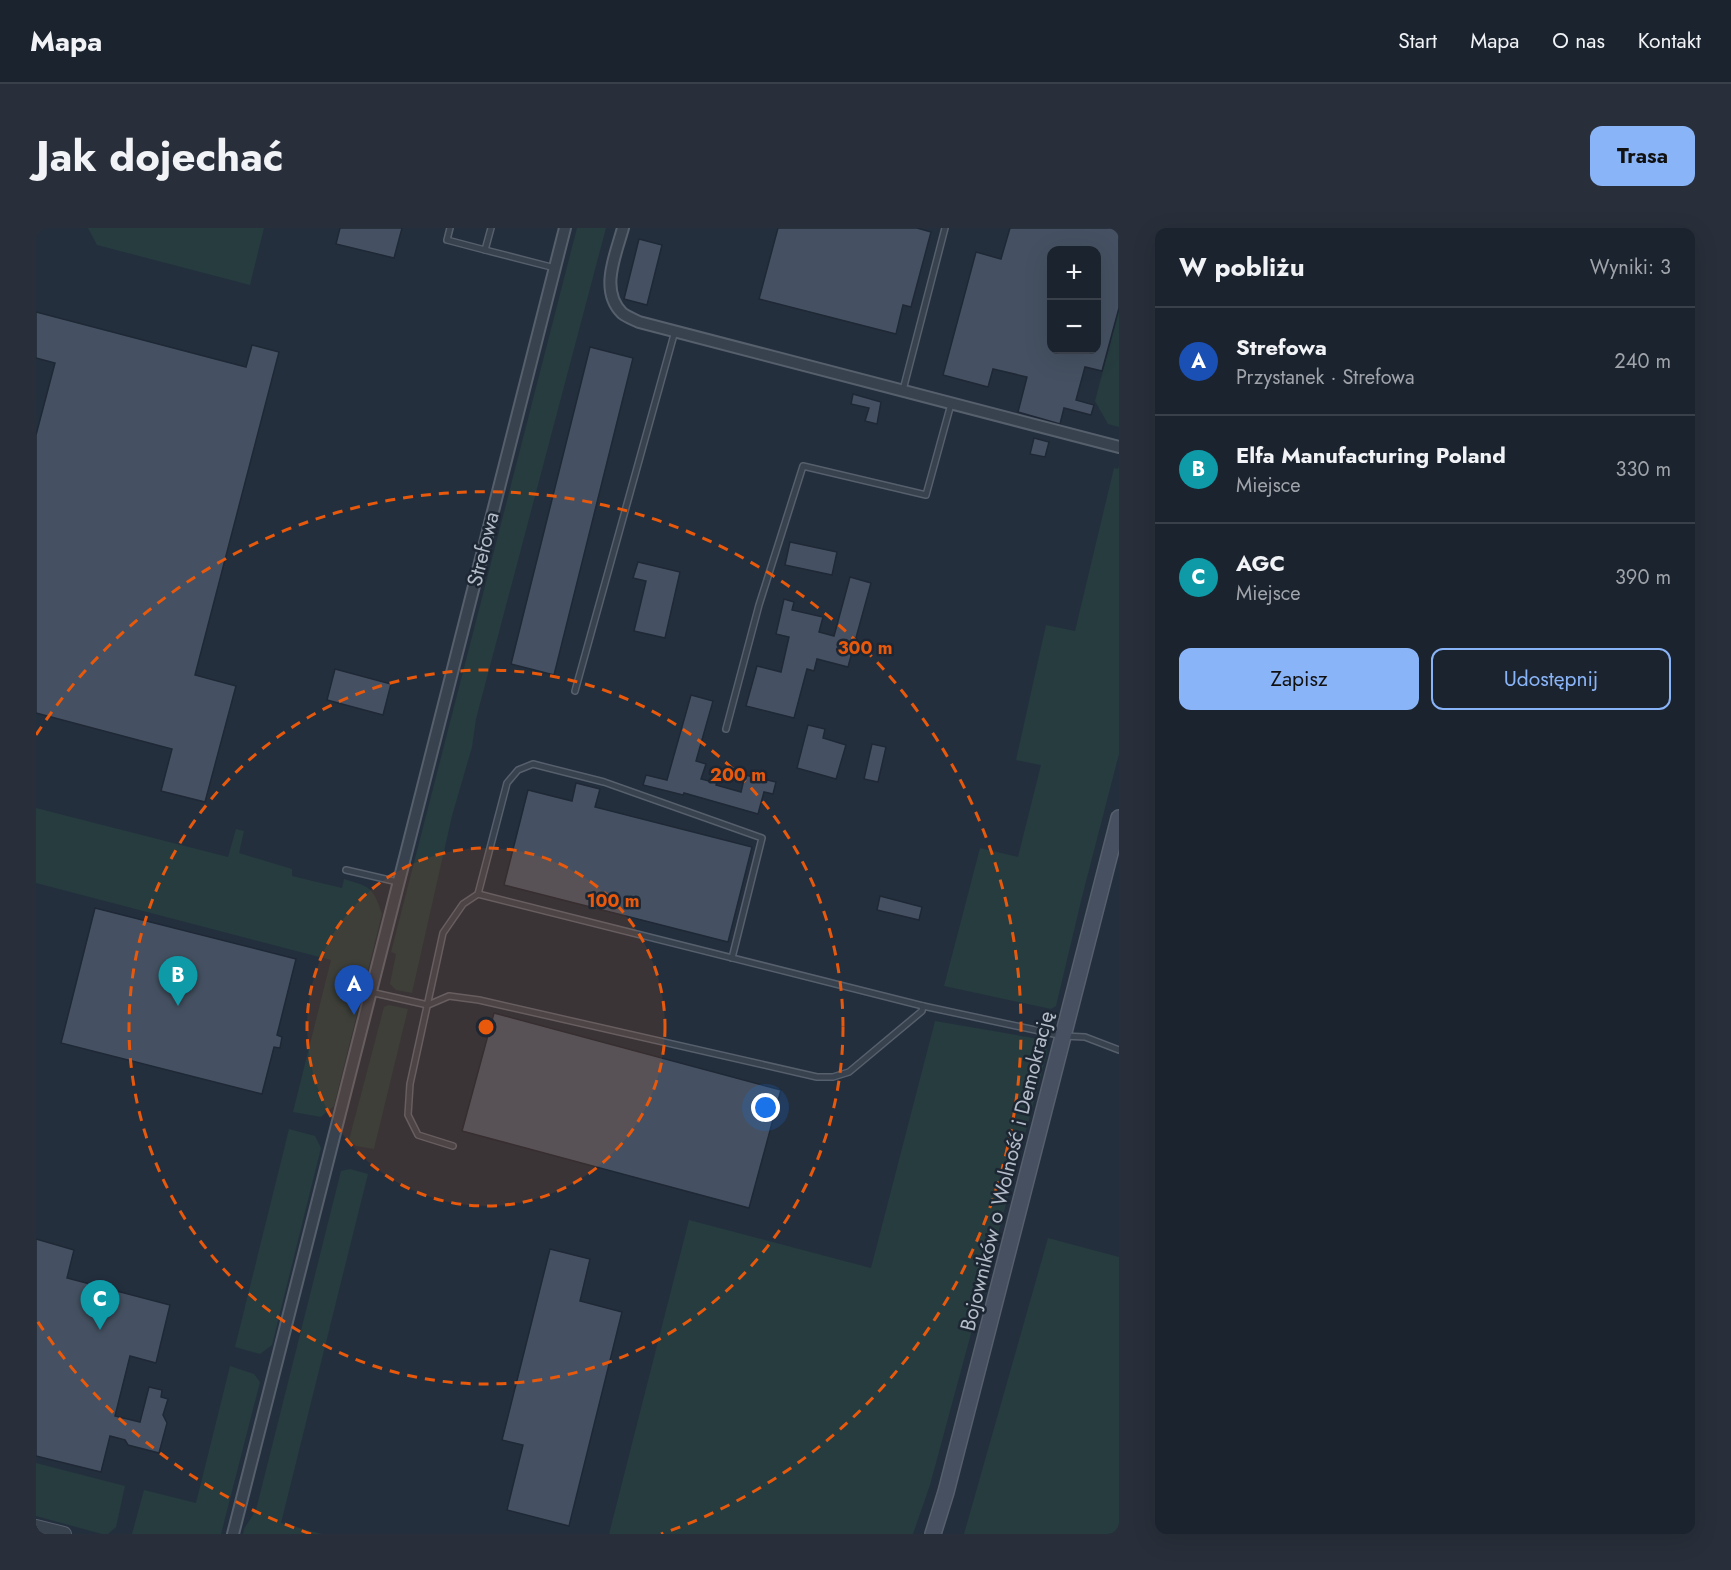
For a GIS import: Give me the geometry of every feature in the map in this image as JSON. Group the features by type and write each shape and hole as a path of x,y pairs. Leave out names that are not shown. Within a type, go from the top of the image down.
{"main road":[{"name":"Bojowników o Wolność i Demokrację","path":"933,1534 946,1492 1119,818"}],"street":[{"name":"Strefowa","path":"233,1534 565,228"},
{"path":"623,228 610,279 615,304 624,314 639,322 1119,447"},
{"path":"36,1527 64,1534"}],"lane":[{"path":"450,228 447,240 555,268"},
{"path":"485,250 491,228"},
{"path":"903,392 945,228"},
{"path":"575,691 675,331"},
{"path":"726,729 759,605 803,466 926,495 951,404"},
{"path":"453,1146 418,1135 408,1115 410,1084 443,933 463,904 478,894 507,783 518,770 533,764 604,782 762,838 732,958"},
{"path":"346,870 398,882"},
{"path":"478,894 924,1006 1063,1035 1085,1037 1119,1050"},
{"path":"370,992 428,1005 449,996 479,1000 818,1077 833,1077 849,1072 922,1011 924,1006"}],"green space":[{"path":"88,228 264,228 250,285 97,245"},
{"path":"577,228 606,228 476,719 472,747 452,816 412,993 396,990 390,984 396,954 391,952"},
{"path":"1119,310 1119,427 1108,424 1095,401"},
{"path":"1119,466 1119,754 1056,1006 1051,1009 944,986 980,848 1018,857 1041,765 1016,760 1046,625 1075,631 1114,468 1118,469"},
{"path":"36,808 228,857 236,829 244,831 239,853 292,869 292,876 342,888 344,879 370,889 382,914 334,1106 321,1117 293,1112 331,960 36,883"},
{"path":"389,1005 408,1009 374,1149 356,1146 349,1140 384,1007"},
{"path":"935,1021 1039,1039 1046,1044 1047,1053 930,1485 913,1534 609,1534 689,1220 871,1268"},
{"path":"289,1129 315,1136 321,1148 272,1345 260,1354 235,1347"},
{"path":"350,1169 368,1174 281,1523 322,1534 243,1534 256,1510 341,1171"},
{"path":"1048,1238 1119,1257 1119,1534 964,1534"},
{"path":"230,1366 254,1374 260,1382 221,1534 132,1534 144,1490 196,1503"},
{"path":"36,1463 125,1486 116,1527 108,1534 102,1534 36,1516"}],"building":[{"path":"340,228 402,228 394,258 336,244"},
{"path":"778,228 917,228 931,232 911,307 903,305 896,334 759,299"},
{"path":"1010,228 1119,228 1119,308 1102,371 1085,367 1076,400 1094,405 1091,415 1064,408 1060,424 1018,412 1027,377 993,369 988,387 943,375 976,252 1001,259"},
{"path":"639,239 662,245 647,305 624,299"},
{"path":"36,312 246,367 252,345 279,352 195,675 236,686 205,802 161,791 172,749 36,713 36,435 55,363 36,358"},
{"path":"590,347 633,358 554,675 511,664"},
{"path":"853,394 881,402 877,424 865,421 869,408 851,404"},
{"path":"1034,438 1049,442 1045,457 1030,454"},
{"path":"790,542 837,552 832,575 785,565"},
{"path":"638,562 680,572 665,638 634,631 646,581 633,578"},
{"path":"850,577 871,583 848,667 817,659 814,671 807,669 794,718 746,706 757,666 781,672 789,637 776,634 784,599 794,602 792,610 823,617 819,632 834,636"},
{"path":"335,669 391,684 383,715 327,700"},
{"path":"691,695 713,701 696,761 706,764 701,779 741,792 745,775 776,782 773,794 764,792 758,814 684,793 683,795 643,785 646,775 667,780"},
{"path":"808,725 825,729 823,738 846,745 836,779 797,768"},
{"path":"872,744 886,747 878,782 864,779"},
{"path":"576,783 600,789 595,807 752,847 728,942 504,885 528,790 572,801"},
{"path":"880,896 922,907 919,920 877,910"},
{"path":"95,908 296,959 277,1035 282,1037 280,1048 274,1047 262,1094 61,1043"},
{"path":"494,1013 781,1090 749,1208 462,1131"},
{"path":"36,1239 74,1250 67,1278 170,1305 156,1363 130,1356 115,1416 140,1422 149,1387 162,1390 161,1397 168,1399 163,1415 167,1423 159,1453 128,1445 125,1440 110,1436 101,1472 36,1456"},
{"path":"550,1249 590,1259 580,1301 622,1312 569,1526 507,1510 523,1445 502,1440"}],"place":[{"name":"Elfa Manufacturing Poland","path":"178,1006"},
{"name":"Strefowa","path":"354,1015"},
{"name":"AGC","path":"100,1330"}]}
